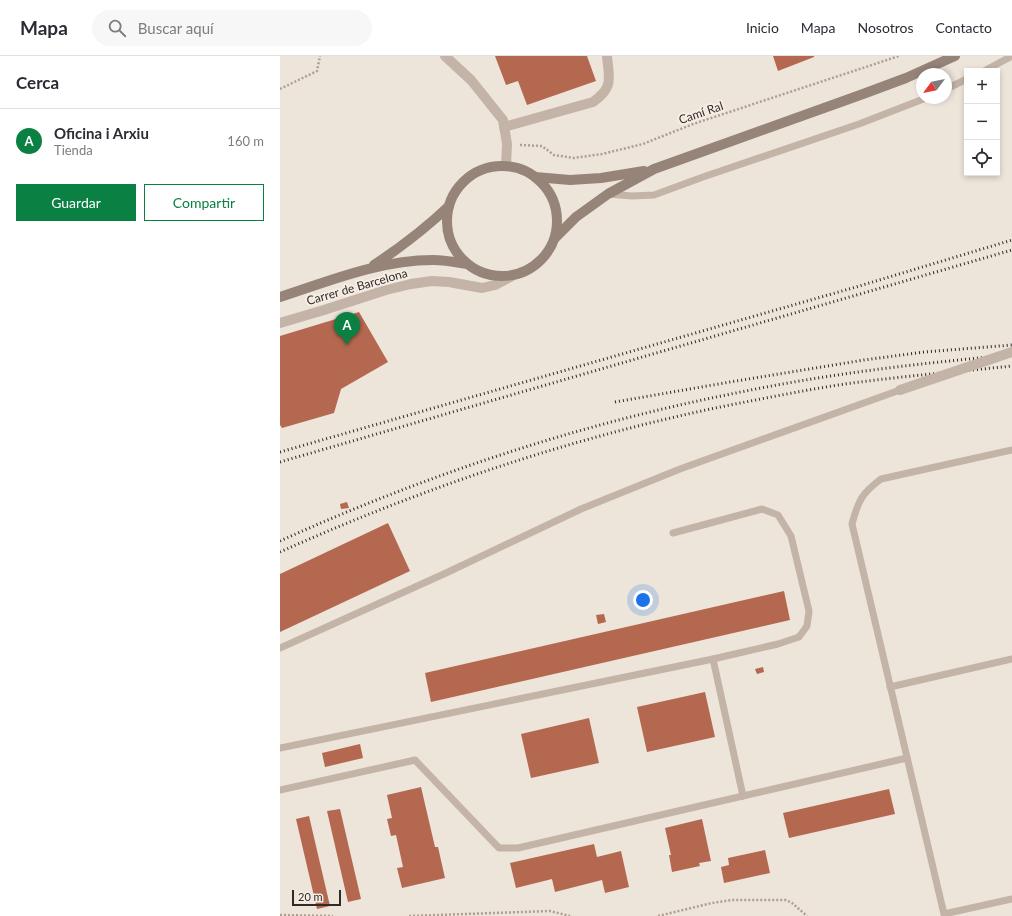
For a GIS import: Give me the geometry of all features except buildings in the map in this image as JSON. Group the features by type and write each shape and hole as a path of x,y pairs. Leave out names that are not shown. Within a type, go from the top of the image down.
{"main road":[{"path":"555,238 576,217 608,194 654,169 906,78 955,56"},
{"path":"506,166 523,170 535,176 547,188 555,204 557,215 558,228 552,246 545,257 537,265 526,272 501,277 490,276 466,264 456,253 449,238 447,223 449,206 454,194 467,178 483,169 506,166"},
{"path":"535,176 570,180 602,178 654,169"},
{"name":"Carrer de Barcelona","path":"371,268 405,245 449,206"},
{"name":"Carrer de Barcelona","path":"280,297 371,268 412,261 434,260 466,264"}],"street":[{"path":"445,56 471,80 503,120 508,144 506,166"},
{"path":"504,127 593,102 602,95 609,84 607,56"},
{"name":"Carrer de Barcelona","path":"280,323 386,290 411,284 432,281 449,282 482,288 495,285 512,276"},
{"path":"900,390 1012,352"}],"lane":[{"path":"990,68 1012,56"},
{"path":"952,86 964,80"},
{"path":"608,194 632,196 654,195 859,124 916,102"},
{"path":"280,648 446,573 582,509 680,469 900,390"},
{"path":"1012,450 881,479 867,490 856,507 852,524 944,914 1012,899"},
{"path":"280,748 713,659 778,644 799,637 807,626 809,611 791,536 778,515 762,509 673,534"},
{"path":"713,659 743,796"},
{"path":"890,687 1012,659"},
{"path":"280,790 415,760 499,848 518,848 907,758"}],"path":[{"path":"280,89 317,71 320,56"},
{"name":"Camí Ral","path":"508,144 542,146 554,155 574,158 602,154 643,144 693,124 899,56"},
{"path":"658,916 712,903 732,900 746,900 789,901 807,916"},
{"path":"409,916 550,911 570,916"},
{"path":"280,915 333,916"}],"railway":[{"path":"280,452 856,287 1012,240"},
{"path":"280,462 1012,250"},
{"path":"615,402 864,360 924,352 1012,345"},
{"path":"280,541 391,494 447,473 561,436 619,420 736,393 805,380 908,366 1012,355"},
{"path":"280,552 335,528 448,484 506,464 622,430 740,403 820,388 886,379 1012,366"}],"place":[{"name":"Oficina i Arxiu","path":"347,345"}]}
